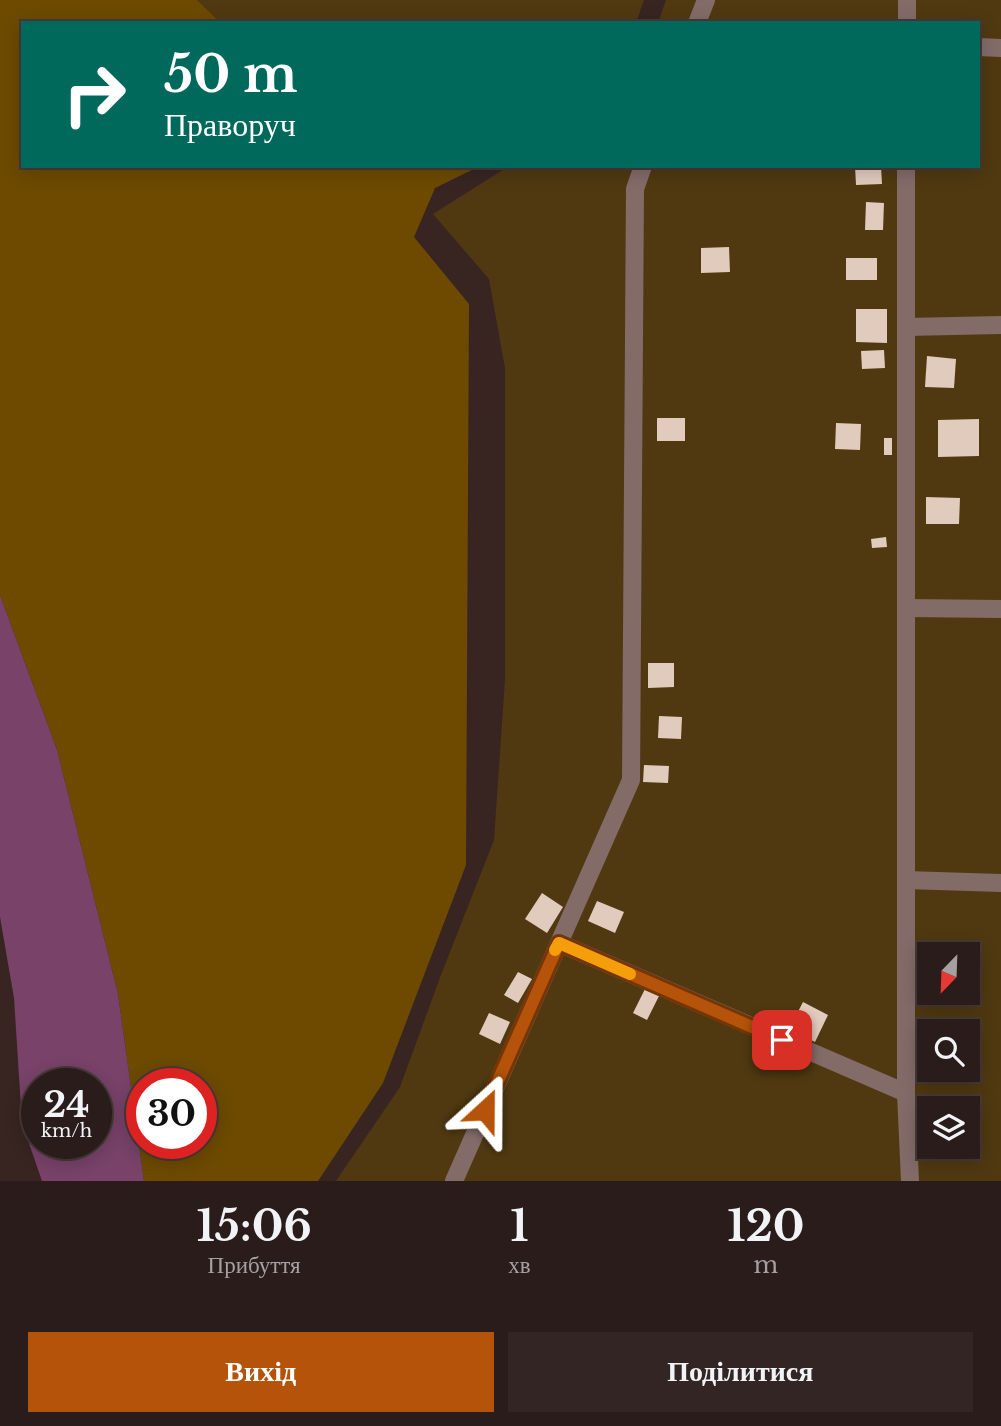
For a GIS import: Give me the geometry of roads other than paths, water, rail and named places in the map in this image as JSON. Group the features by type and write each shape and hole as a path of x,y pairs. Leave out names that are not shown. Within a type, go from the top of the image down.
{"street":[{"path":"698,21 706,0"},
{"path":"906,0 906,21"},
{"path":"980,47 1001,48"},
{"path":"454,1181 631,780 635,189 642,168"},
{"path":"906,168 906,1093 910,1181"},
{"path":"906,327 1001,325"},
{"path":"906,608 1001,609"},
{"path":"906,880 1001,883"},
{"path":"559,943 906,1093"}]}
